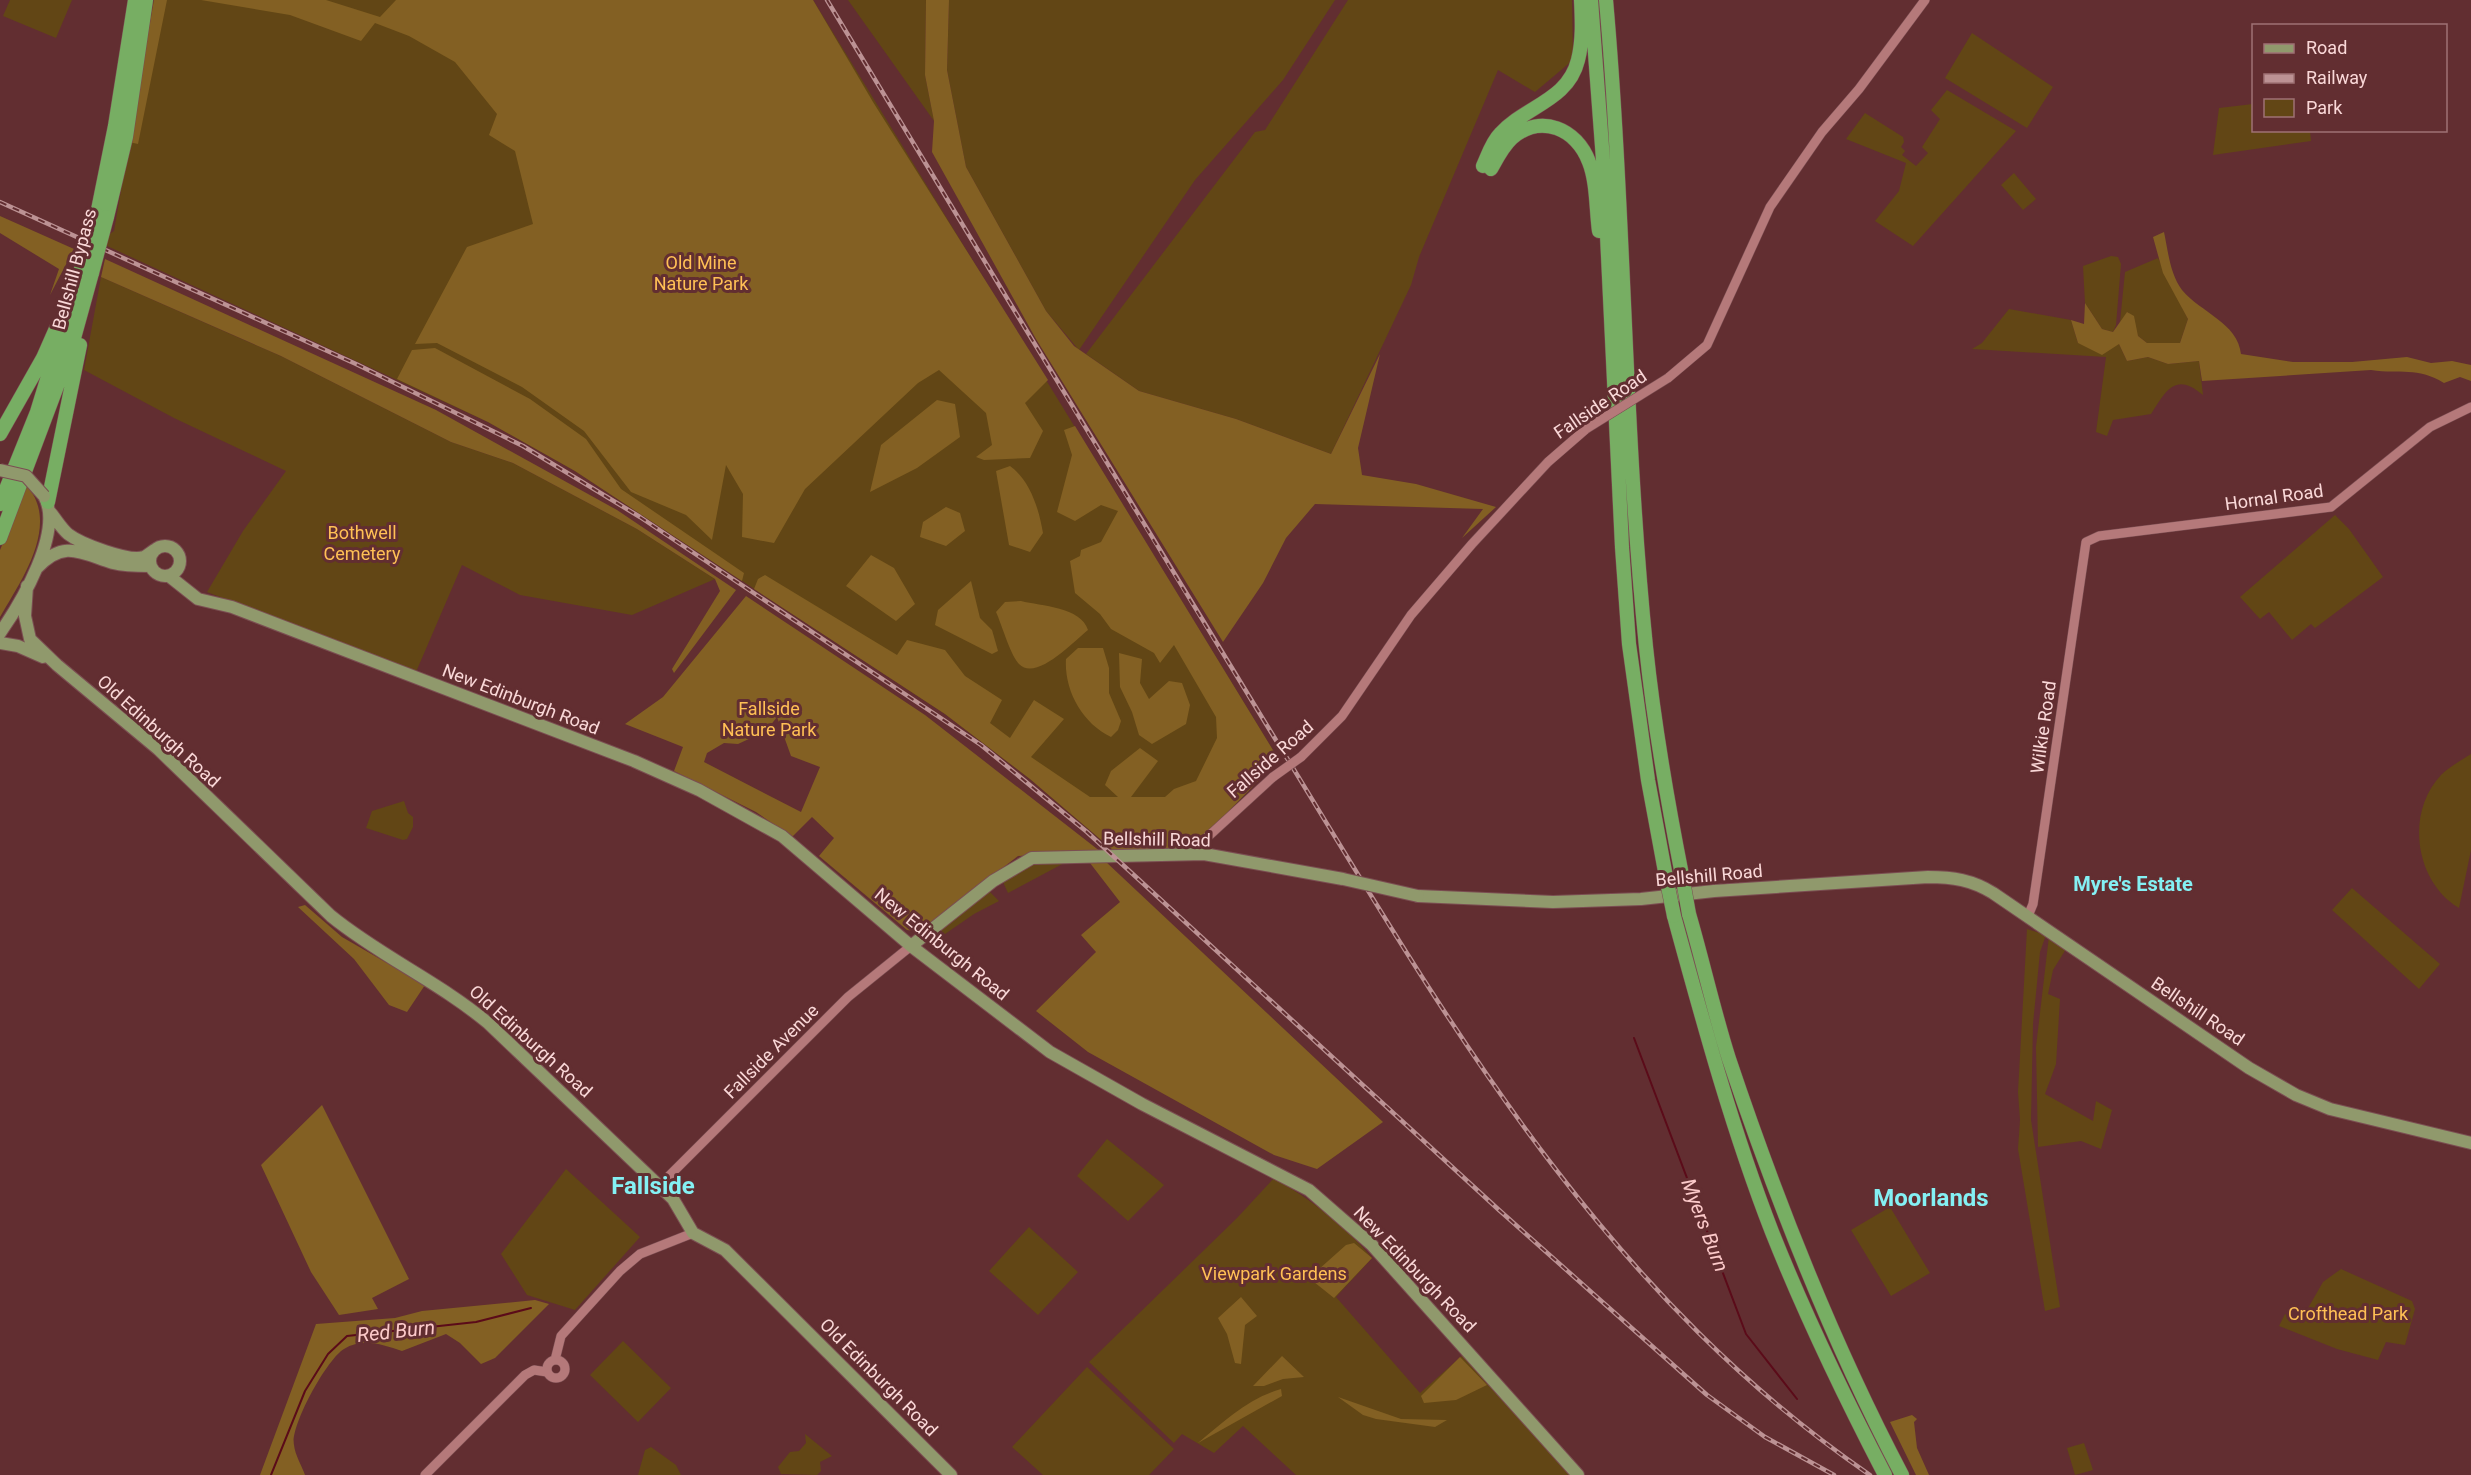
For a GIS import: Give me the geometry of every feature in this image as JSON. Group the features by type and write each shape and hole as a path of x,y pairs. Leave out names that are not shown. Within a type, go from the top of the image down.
{"highway":[{"name":"Bellshill Bypass","path":"102,216 135,0"},
{"name":"Bellshill Bypass","path":"0,538 67,359 102,216 126,137 146,0"},
{"path":"1581,0 1582,35 1578,62 1567,84 1546,103 1519,118 1500,134 1487,167 1512,138 1533,126 1552,126 1567,130 1580,142 1591,169 1614,346"},
{"path":"1591,0 1614,346 1622,548 1629,644 1648,780 1666,877 1674,916 1715,1067 1772,1231 1813,1329 1885,1475"},
{"path":"1606,0 1616,115 1639,570 1661,767 1689,914 1729,1057 1789,1227 1827,1322 1902,1475"},
{"name":"Bellshill Bypass","path":"0,504 88,274"},
{"path":"0,434 88,274"},
{"path":"47,503 88,274"}],"main road":[{"path":"0,470 19,473 31,479 71,536 129,557 144,557 163,546 173,548 179,556 187,591"},
{"path":"0,633 14,613 36,568 47,503"},
{"name":"New Edinburgh Road","path":"36,568 59,551 76,549 114,563 150,566 158,576 169,576 198,599 232,607 507,711 699,790 782,836 911,946 1050,1052 1142,1104 1309,1190 1372,1245 1578,1475"},
{"path":"150,566 150,558 156,549"},
{"path":"169,576 177,572 180,565"},
{"name":"Old Edinburgh Road","path":"27,586 25,616 27,632 30,639 57,665 159,749 330,916 352,933 465,1004 589,1117 659,1186 682,1210 693,1233 716,1244 739,1263 951,1475"},
{"name":"Old Edinburgh Road","path":"0,643 8,642 31,650 57,665"},
{"name":"Bellshill Road","path":"911,946 993,881 1032,858 1198,855 1343,879 1418,896 1553,902 1641,899 1714,891 1958,878 1976,883 2028,916 2249,1068 2296,1095 2330,1109 2471,1143"}],"street":[{"name":"Fallside Road","path":"1198,855 1201,843 1273,777 1301,757 1342,716 1411,615 1472,544 1548,462 1586,429 1668,378 1707,345 1770,207 1822,132 1859,89 1925,0"},
{"name":"Hornal Road","path":"2086,542 2099,536 2331,507 2430,427 2471,407"},
{"name":"Wilkie Road","path":"2028,916 2033,904 2055,764 2086,542"},
{"name":"Fallside Avenue","path":"659,1186 848,997 911,946"},
{"path":"555,1360 555,1351 561,1336 620,1271 640,1254 693,1233"},
{"path":"547,1372 548,1364 555,1360"},
{"path":"425,1475 525,1375 534,1370 547,1372 553,1378 564,1375 564,1365 555,1360"}],"green space":[{"path":"10,0 72,0 56,38 3,16"},
{"name":"Old Mine Nature Park","path":"154,0 813,0 1279,760 1205,835 1185,848 1113,850 1030,779 945,714 575,471 488,422 105,245 108,235 114,231"},
{"path":"154,0 167,0 138,144 129,142"},
{"path":"201,0 326,0 380,17 396,0 813,0 873,102 1048,380 1025,403 1043,431 1030,458 984,460 976,457 992,445 986,413 939,370 918,383 805,489 774,543 742,537 743,494 726,465 712,540 686,515 631,492 584,431 522,387 437,343 415,344 467,247 533,224 515,151 489,135 497,114 455,62 409,36 375,23 361,41 290,15"},
{"path":"848,0 926,0 925,75 934,121"},
{"path":"926,0 949,0 947,70 966,167 1046,311 1074,346 1139,391 1236,419 1331,454 1380,354 1358,448 1362,475 1416,484 1496,507 1462,538 1483,509 1315,504 1286,538 1263,583 1223,642 1036,339 932,152 934,121 925,75"},
{"path":"949,0 1335,0 1283,80 1195,180 1079,350 1046,311 966,167 947,70"},
{"path":"1348,0 1572,0 1573,60 1535,92 1498,70 1419,257 1411,285 1331,454 1236,419 1139,391 1086,354 1255,132 1265,130"},
{"path":"1972,33 2053,87 2027,128 1945,78"},
{"path":"1947,90 2016,131 1913,246 1875,221 1899,191 1906,163 1846,139 1865,113 1903,137 1904,142 1901,147 1905,151 1902,155 1916,166 1928,153 1922,147 1940,119 1931,110"},
{"path":"2252,104 2252,132 2310,132 2311,141 2213,155 2219,108"},
{"path":"2014,173 2036,199 2023,210 2001,185"},
{"path":"0,216 74,249 50,295 59,269 0,233"},
{"path":"2164,232 2170,262 2178,284 2190,298 2226,326 2238,343 2241,354 2293,362 2352,362 2407,357 2431,363 2452,361 2471,365 2471,381 2460,377 2444,383 2425,374 2371,370 2202,381 2199,361 2168,364 2148,357 2127,361 2119,344 2102,355 2078,343 2071,320 2084,324 2085,303 2102,329 2113,332 2127,312 2134,316 2138,336 2147,343 2180,343 2188,319 2163,273 2153,237"},
{"path":"2111,256 2118,257 2121,264 2116,325 2113,332 2102,329 2085,303 2083,266"},
{"path":"2158,258 2188,319 2180,343 2147,343 2138,336 2128,312 2120,322 2125,272"},
{"path":"105,259 436,410 617,510 736,590 674,673 672,669 720,591 715,579 637,529 513,463 451,442 281,356 101,277"},
{"name":"Bothwell Cemetery","path":"101,277 283,357 451,442 513,463 637,529 715,579 632,615 520,595 462,565 416,672 207,592 243,531 286,471 174,418 84,370"},
{"path":"2009,309 2071,320 2078,343 2119,344 2127,361 2148,357 2168,364 2199,361 2203,395 2193,388 2178,384 2167,392 2151,414 2113,420 2107,436 2096,432 2106,357 1972,349 1982,343"},
{"path":"435,348 530,399 586,439 621,489 744,573 742,581 575,471 488,422 397,379 412,350"},
{"path":"937,400 955,404 960,437 917,468 870,492 881,445"},
{"path":"1075,426 1279,760 1205,835 1185,848 1113,850 1030,779 945,714 754,589 758,579 765,575 897,655 907,640 945,650 965,676 1002,700 990,723 1010,738 1034,700 1064,719 1031,757 1090,797 1118,797 1105,785 1111,771 1140,748 1158,761 1131,797 1165,797 1174,789 1196,781 1217,738 1216,717 1174,645 1160,663 1154,653 1111,629 1100,614 1075,593 1070,561 1080,556 1081,550 1101,542 1118,511 1101,505 1075,521 1057,512 1072,455 1064,430"},
{"path":"1010,466 1028,487 1041,524 1043,533 1030,552 1009,545 996,471"},
{"path":"27,486 36,501 40,518 39,535 26,570 0,617 0,550"},
{"path":"946,507 960,513 965,531 946,546 920,537 923,522"},
{"path":"2335,515 2349,529 2383,577 2315,628 2311,624 2292,640 2269,612 2260,619 2240,597"},
{"path":"871,555 894,568 915,604 896,621 846,586"},
{"path":"971,581 980,618 992,630 998,651 992,654 935,625 938,610"},
{"name":"Fallside Nature Park","path":"746,596 925,715 1101,852 1018,856 920,932 907,930 819,856 834,838 812,817 792,837 756,812 674,771 683,747 625,724 663,697","holes":["777,717 791,756 820,767 801,812 704,762 707,753 724,743 738,744 766,731"]},
{"path":"1021,601 1069,612 1084,622 1088,630 1054,658 1035,668 1026,668 1019,664 1012,653 996,612 1005,602"},
{"path":"1078,648 1103,648 1109,668 1109,693 1121,721 1118,730 1111,737 1091,723 1072,694 1066,671 1066,659"},
{"path":"1119,653 1142,659 1140,683 1149,699 1169,681 1182,683 1190,705 1186,724 1152,744 1139,735 1132,712 1120,687"},
{"path":"2471,754 2471,850 2459,908 2444,896 2424,865 2419,827 2422,808 2441,775"},
{"path":"404,801 408,813 413,817 413,827 407,839 403,840 366,828 372,811"},
{"path":"1068,861 1008,893 1003,882 1033,863"},
{"path":"1105,861 1383,1122 1317,1169 1274,1155 1088,1052 1036,1011 1096,952 1081,935 1120,902 1090,863"},
{"path":"2352,888 2440,964 2419,989 2332,910"},
{"path":"989,891 999,901 974,914 932,943 932,933"},
{"path":"305,905 342,937 425,985 407,1012 389,1005 354,959 298,907"},
{"path":"2027,929 2046,935 2040,952 2033,1024 2031,1120 2060,1307 2045,1311 2018,1149 2020,1120 2018,1092"},
{"path":"2049,936 2066,949 2053,970 2048,994 2060,999 2056,1064 2045,1094 2093,1121 2096,1101 2112,1110 2101,1149 2081,1141 2038,1147 2036,1047"},
{"path":"322,1105 409,1279 372,1298 378,1309 339,1315 311,1272 261,1165"},
{"path":"1107,1139 1164,1185 1128,1221 1077,1176"},
{"path":"566,1169 640,1237 575,1310 527,1295 501,1254"},
{"name":"Viewpark Gardens","path":"1274,1178 1326,1214 1350,1234 1372,1258 1336,1297 1420,1393 1464,1354 1570,1475 1296,1475 1243,1426 1214,1453 1182,1434 1174,1443 1089,1362 1237,1218"},
{"path":"1890,1207 1930,1273 1891,1296 1851,1230"},
{"path":"1029,1227 1078,1272 1038,1315 989,1271"},
{"path":"1354,1243 1372,1258 1334,1298 1309,1278 1346,1245"},
{"name":"Crofthead Park","path":"2341,1269 2412,1301 2415,1309 2405,1345 2386,1342 2378,1360 2337,1349 2279,1326 2285,1314 2300,1322 2323,1282"},
{"path":"1241,1297 1257,1316 1245,1325 1241,1364 1235,1363 1227,1334 1218,1318"},
{"path":"535,1300 549,1304 495,1358 481,1364 460,1343 446,1334 402,1351 366,1343 358,1343 344,1349 328,1366 311,1394 298,1423 294,1445 305,1475 260,1475 316,1324 395,1318 422,1311"},
{"path":"623,1341 671,1388 638,1422 590,1375"},
{"path":"1282,1356 1304,1377 1283,1379 1264,1386 1253,1386"},
{"path":"1460,1357 1487,1385 1456,1400 1424,1403 1421,1396"},
{"path":"1087,1367 1174,1449 1149,1475 1043,1475 1012,1447"},
{"path":"1281,1389 1282,1396 1198,1443 1248,1404"},
{"path":"1338,1397 1401,1419 1447,1420 1435,1427 1376,1419 1363,1415"},
{"path":"1912,1415 1917,1419 1914,1422 1917,1448 1929,1475 1916,1475 1890,1422"},
{"path":"805,1434 832,1456 820,1462 821,1471 817,1475 781,1474 778,1467 790,1452 799,1451 806,1443"},
{"path":"2084,1443 2093,1470 2075,1475 2067,1448"},
{"path":"651,1447 676,1465 681,1475 638,1475 645,1450"}],"waterway":[{"name":"Myers Burn","path":"1634,1038 1746,1334 1797,1399"},
{"name":"Red Burn","path":"271,1475 305,1391 328,1354 347,1336 476,1322 531,1308"}],"railway":[{"path":"827,0 1153,540 1392,929 1458,1031 1527,1131 1601,1226 1682,1316 1771,1399 1870,1475"},
{"path":"0,202 356,364 523,446 640,517 981,745 1087,832 1499,1210 1707,1395 1765,1437 1834,1475"}],"district":[{"name":"Myre's Estate","path":"2133,884"},
{"name":"Fallside","path":"653,1186"},
{"name":"Moorlands","path":"1931,1198"}]}
